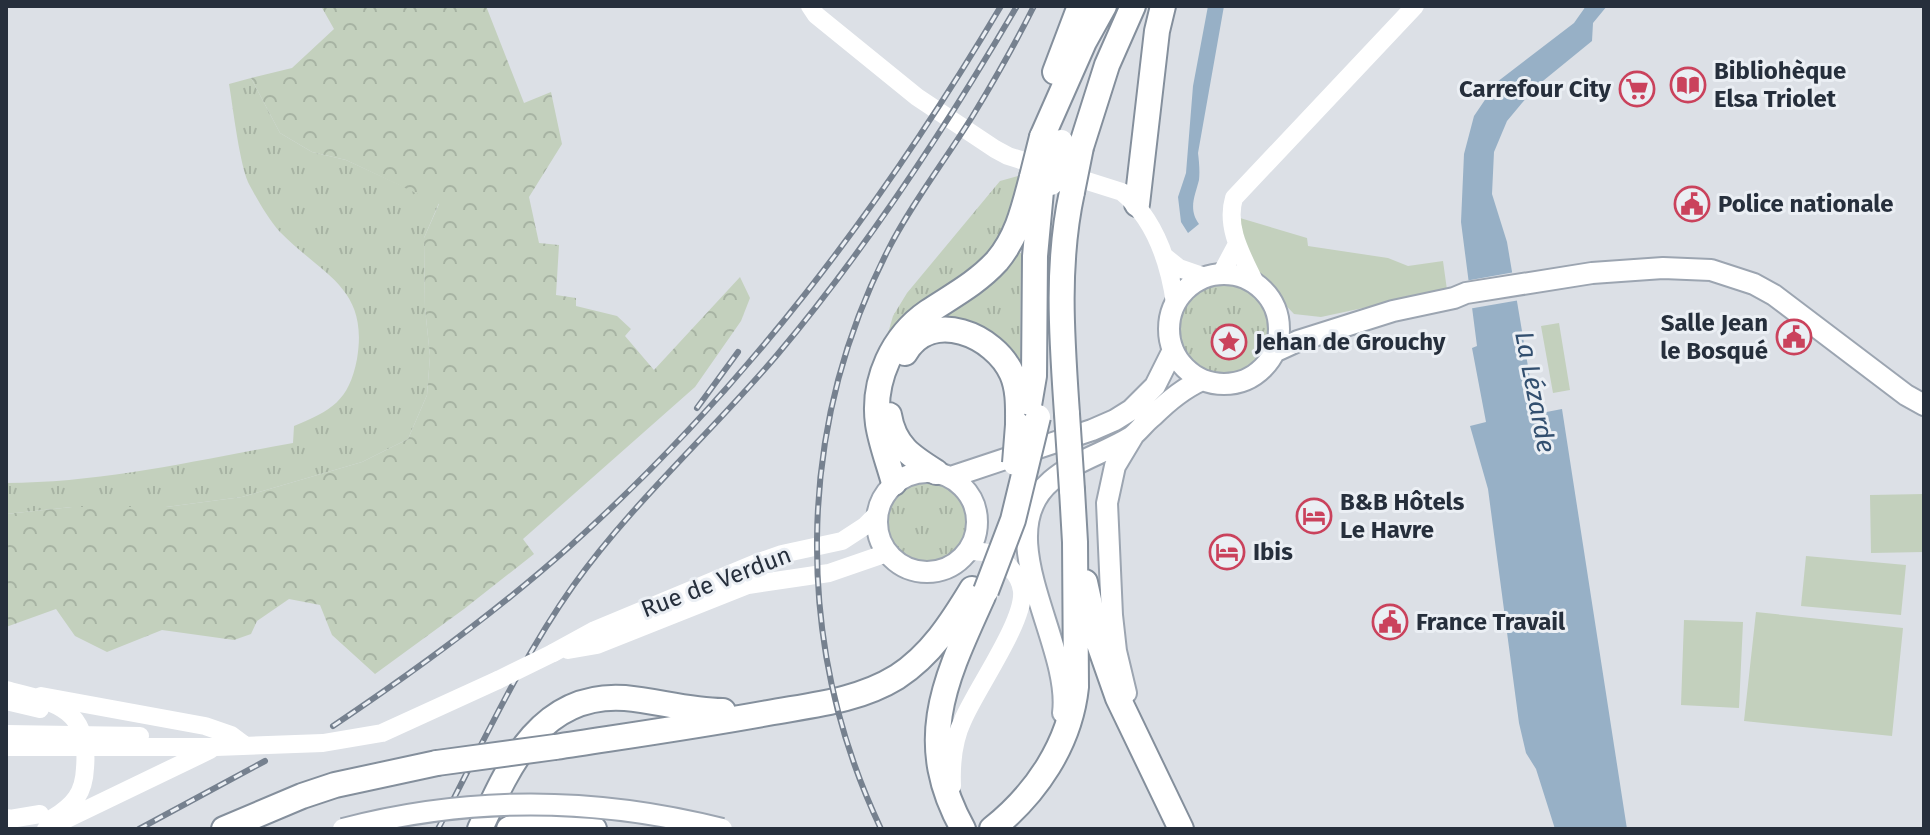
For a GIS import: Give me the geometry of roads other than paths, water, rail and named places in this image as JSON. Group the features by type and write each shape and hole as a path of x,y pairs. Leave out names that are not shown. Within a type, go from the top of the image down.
{"highway":[{"path":"1059,142 1055,73 1080,6"},
{"path":"1059,142 1067,83 1084,42 1105,6"},
{"path":"224,829 335,785 437,763 555,747 849,698 897,677 928,652 979,590 1013,520 1034,376 1035,256 1059,142 1105,6"},
{"path":"1059,142 1107,65 1133,6"},
{"path":"1137,204 1157,31 1163,6"},
{"path":"992,829 1028,795 1051,760 1074,710 1075,542 1061,283 1064,226 1049,183"},
{"path":"894,483 878,417 881,384 892,351 911,325 965,290 997,261 1019,222 1049,183"},
{"path":"943,474 901,447 894,435 889,413 891,393 901,360 913,341 925,334 946,329 960,331 996,351 1009,368 1027,421 979,590 952,663 940,711 937,744 939,770 949,804 963,829"},
{"path":"1075,542 1103,655 1118,698 1181,829"},
{"path":"480,829 528,738 571,707 609,698 691,710 769,713"},
{"path":"509,829 547,816 567,818 594,829"}],"main road":[{"path":"810,6 816,15 872,63 995,149 1008,156 1122,192 1137,204 1150,222 1164,256 1175,303"},
{"path":"1255,283 1237,244 1231,212 1238,193 1415,6"},
{"path":"1164,256 1179,268 1213,275 1239,276 1266,292 1278,318 1278,341 1261,370 1242,381 1220,384 1202,380 1183,366 1173,350 1169,326 1175,303 1188,287 1213,275 1237,244"},
{"path":"1274,352 1335,328 1466,293 1638,269 1711,270 1754,284 1805,317 1906,395 1924,405"},
{"path":"1278,318 1309,328 1335,328"},
{"path":"1154,415 1122,430 988,476 968,551 946,568 928,572 901,565 887,553 878,534 877,514 883,497 894,483 914,473 943,474 1092,430 1115,420 1155,386 1173,350"},
{"path":"1153,772 1120,670 1109,585 1109,490 1115,466 1133,436 1154,415 1191,385 1202,380"},
{"path":"1051,760 1061,722 1064,688 1025,534 1029,514 1043,489 1060,475 1133,436"},
{"path":"943,474 966,490 976,518 1013,552 1037,589"},
{"name":"Rue de Verdun","path":"8,738 145,736 244,744 323,743 382,733 498,680 595,630 756,563 842,541 877,514"},
{"path":"963,829 952,786 956,739 970,704 1017,615 1022,592 1018,579 1008,565 992,553 968,551"},
{"name":"Rue de Verdun","path":"553,653 597,645 748,585 829,573 887,553"},
{"path":"6,690 205,726 231,735 244,744"},
{"path":"6,690 56,705 78,723 85,736 87,752 83,785 75,802 38,824"},
{"path":"6,701 54,715 65,725 73,741 76,774 61,802 38,824"},
{"name":"Rue de Verdun","path":"8,738 36,748 216,747 244,744"},
{"path":"6,818 38,824 216,747"},
{"path":"6,755 36,748"},
{"path":"343,829 420,813 526,804 632,811 722,829"}],"water":[{"path":"1208,6 1224,6 1198,153 1199,180 1193,208 1199,224 1188,233 1181,222 1178,197 1186,173 1193,86"},
{"path":"1586,6 1607,6 1593,23 1592,41 1538,85 1507,121 1494,152 1492,194 1507,242 1536,414 1562,409 1627,829 1555,829 1536,769 1526,753 1519,723 1488,489 1470,426 1486,422 1472,348 1477,346 1461,222 1464,154 1474,116 1497,82 1574,23"}],"railway":[{"path":"333,726 454,641 541,571 633,487 693,425 751,360 858,225 955,81 1001,6"},
{"path":"438,829 518,674 573,586 621,525 752,384 811,314 934,141 1017,6"},
{"path":"881,829 853,759 832,686 820,613 817,539 822,465 835,391 857,320 888,250 980,103 1034,6"},
{"path":"697,408 738,352"},
{"path":"139,829 265,761"}],"place":[{"name":"Bibliohèque Elsa Triolet","path":"1688,85"},
{"name":"Carrefour City","path":"1637,89"},
{"name":"Police nationale","path":"1692,204"},
{"name":"Salle Jean le Bosqué","path":"1794,337"},
{"name":"Jehan de Grouchy","path":"1229,342"},
{"name":"B&B Hôtels Le Havre","path":"1314,516"},
{"name":"Ibis","path":"1227,552"},
{"name":"France Travail","path":"1390,622"}],"water label":[{"name":"La Lézarde","path":"1535,392"}]}
